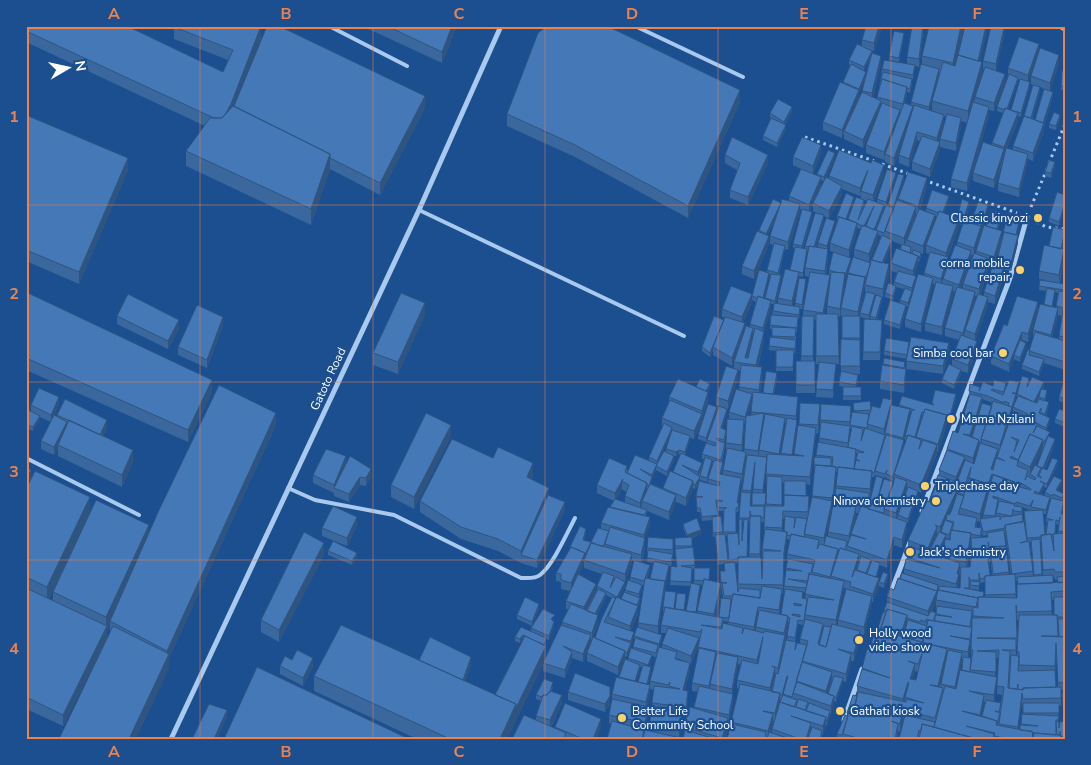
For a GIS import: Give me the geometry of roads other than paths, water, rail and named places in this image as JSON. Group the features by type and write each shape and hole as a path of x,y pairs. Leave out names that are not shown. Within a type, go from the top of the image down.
{"street":[{"name":"Gatoto Road","path":"171,739 419,210 501,26"},
{"path":"1060,26 1065,29"},
{"path":"919,517 1010,278 1027,217"},
{"path":"888,600 912,535"},
{"path":"840,730 864,665"}],"lane":[{"path":"328,26 407,66"},
{"path":"635,26 743,77"},
{"path":"419,210 684,336"},
{"path":"26,458 139,515"},
{"path":"288,488 315,500 394,515 522,578 531,579 540,575 550,564 575,518"}],"place":[{"name":"Classic kinyozi","path":"1038,218"},
{"name":"corna mobile repair","path":"1020,270"},
{"name":"Simba cool bar","path":"1003,353"},
{"name":"Mama Nzilani","path":"951,419"},
{"name":"Triplechase day","path":"925,486"},
{"name":"Ninova chemistry","path":"936,501"},
{"name":"Jack's chemistry","path":"910,552"},
{"name":"Holly wood video show","path":"859,640"},
{"name":"Gathati kiosk","path":"840,711"},
{"name":"Better Life Community School","path":"622,718"}]}
